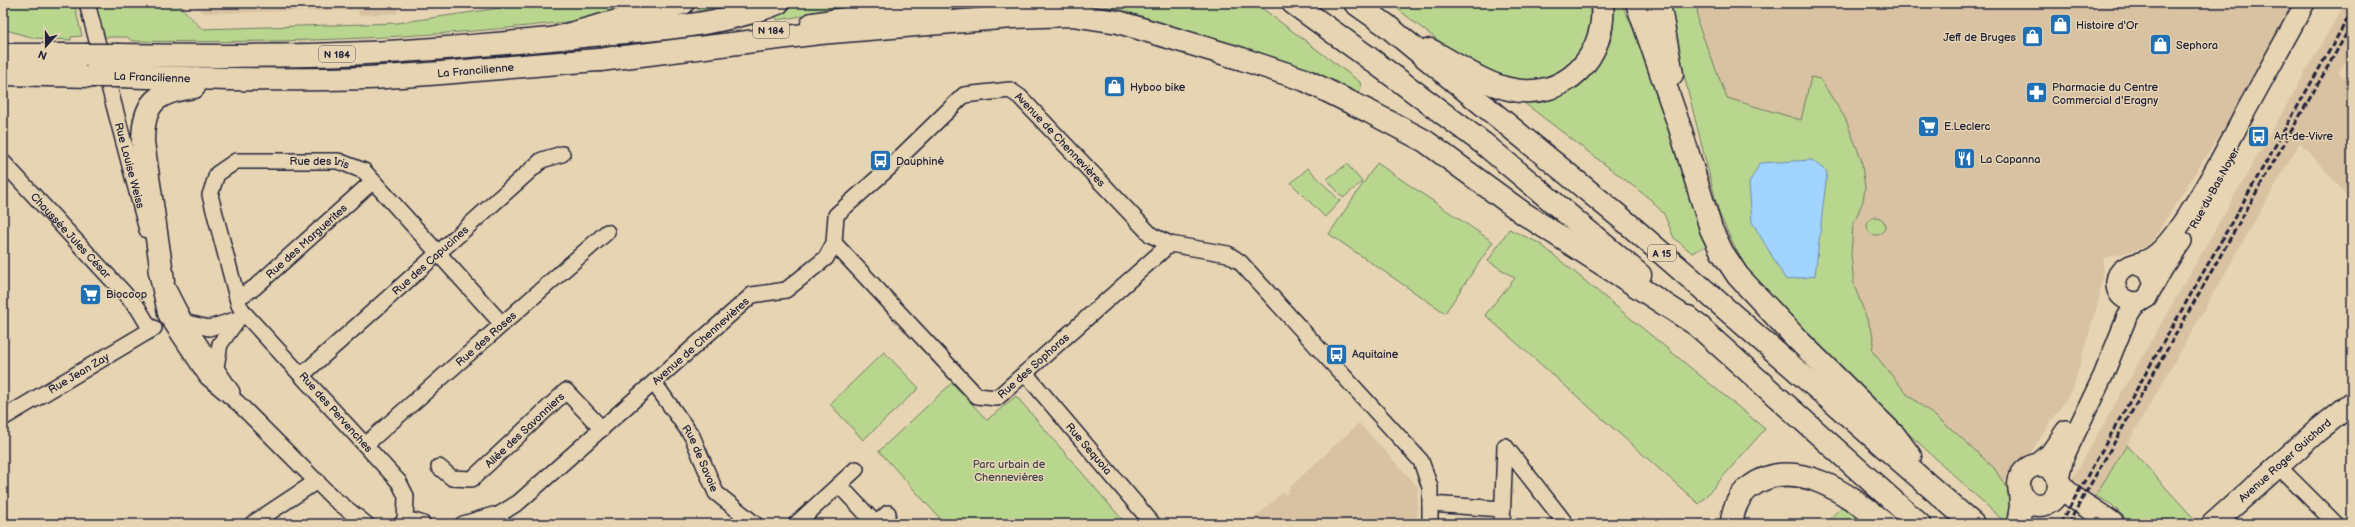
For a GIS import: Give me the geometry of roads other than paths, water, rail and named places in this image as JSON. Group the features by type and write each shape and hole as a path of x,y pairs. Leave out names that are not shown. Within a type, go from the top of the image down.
{"main road":[{"path":"555,38 683,3"},
{"name":"La Francilienne","path":"3,74 92,76 119,66 246,57 358,53 555,38 723,20 755,12 778,3"},
{"name":"La Francilienne","path":"3,55 84,55 119,66 242,80 366,78 444,74 600,60 679,44 943,3"},
{"name":"A 15","path":"1293,3 1484,144 1607,246 1700,327 1919,524"},
{"name":"A 15","path":"1356,3 1386,25 1626,222 1973,524"},
{"path":"1386,25 1487,81 1509,89 1528,92 1547,89 1565,82 1587,62 1600,37 1602,3"},
{"path":"1637,3 1674,111 1711,229 1722,252 1738,276 1797,340 1895,436 1932,488"},
{"path":"1659,3 1671,62 1674,111"},
{"path":"600,60 820,33 1012,17 1072,15 1118,22 1228,54 1305,80 1370,112 1424,141 1524,213 1700,327"},
{"path":"3,38 57,55"},
{"path":"163,280 143,142 143,125 146,114 157,97 167,92 242,80"},
{"name":"Avenue Roger Guichard","path":"2216,523 2317,431 2352,403"},
{"path":"2018,524 2021,506 2020,477 2028,468 2036,465 2051,469 2071,496 2095,509 2113,524"},
{"path":"1732,524 1734,509 1747,490 1764,478 1786,475 1812,478 1828,484 1863,506 1885,524"},
{"path":"2028,524 2057,495 2059,481"},
{"path":"2020,492 2030,504 2047,504 2068,507 2098,524"}],"street":[{"name":"Rue Louise Weiss","path":"87,3 154,259 165,324"},
{"name":"Rue du Bas Noyer","path":"2134,264 2147,260 2162,249 2206,188 2305,3"},
{"name":"Rue du Bas Noyer","path":"2059,481 2064,457 2104,376 2128,317 2134,306 2148,294 2200,214 2317,3"},
{"name":"Avenue de Chennevières","path":"484,524 519,502 752,295 786,290 826,258 834,243 836,215 889,168 964,95 1010,90 1020,97 1150,235 1170,244 1228,254 1240,262 1421,461 1430,487 1430,504"},
{"name":"Rue des Capucines","path":"302,375 542,160 562,154"},
{"name":"Rue des Iris","path":"241,316 210,195 217,174 236,161 338,162 364,171 502,324"},
{"name":"Chaussée Jules César","path":"3,162 138,308 203,348 238,403"},
{"name":"Rue des Marguerites","path":"237,298 254,288 373,181"},
{"name":"Rue des Roses","path":"365,446 607,232"},
{"name":"Rue des Sophoras","path":"834,243 977,396 997,398 1170,244"},
{"name":"Chaussée Jules César","path":"154,259 163,280 165,324 181,340 207,377 238,403 334,498 366,524"},
{"path":"2036,465 2054,448 2093,383 2118,316 2118,292 2116,282 2118,274 2125,267 2134,264 2143,266 2150,272 2148,294 2129,302 2118,292"},
{"path":"165,324 209,328 241,316"},
{"path":"216,367 220,344 241,316"},
{"name":"Rue des Pervenches","path":"241,316 302,375 404,489 403,523"},
{"name":"Rue Jean Zay","path":"3,418 165,324"},
{"path":"181,340 203,348"},
{"name":"Rue Sequoia","path":"1025,373 1153,524"},
{"name":"Rue de Savoie","path":"654,383 692,436 716,493 755,524"},
{"name":"Allée des Savonniers","path":"439,467 452,478 472,480 566,391 602,429"},
{"path":"1502,524 1505,446 1566,524"},
{"path":"2279,467 2336,524"},
{"path":"796,524 856,468"},
{"path":"252,524 317,481"},
{"path":"839,484 876,524 888,513"},
{"name":"Chaussée Jules César","path":"334,498 351,524"},
{"name":"Avenue de Chennevières","path":"463,524 486,518 519,502"},
{"path":"1430,524 1430,504 1502,509"},
{"path":"403,523 415,521 423,524"}],"water":[{"path":"1812,160 1827,172 1815,276 1786,280 1752,222 1749,183 1760,163"}],"railway":[{"path":"2060,524 2352,11"},
{"path":"2068,524 2352,24"}],"place":[{"name":"Histoire d'Or","path":"2060,25"},
{"name":"Jeff de Bruges","path":"2032,37"},
{"name":"Sephora","path":"2160,45"},
{"name":"Hyboo bike","path":"1114,87"},
{"name":"Pharmacie du Centre Commercial d'Eragny","path":"2037,93"},
{"name":"E.Leclerc","path":"1929,126"},
{"name":"Art-de-Vivre","path":"2259,136"},
{"name":"La Capanna","path":"1965,159"},
{"name":"Dauphiné","path":"880,161"},
{"name":"Biocoop","path":"91,294"},
{"name":"Aquitaine","path":"1337,354"}],"park label":[{"name":"Parc urbain de Chennevières","path":"1009,470"}]}
